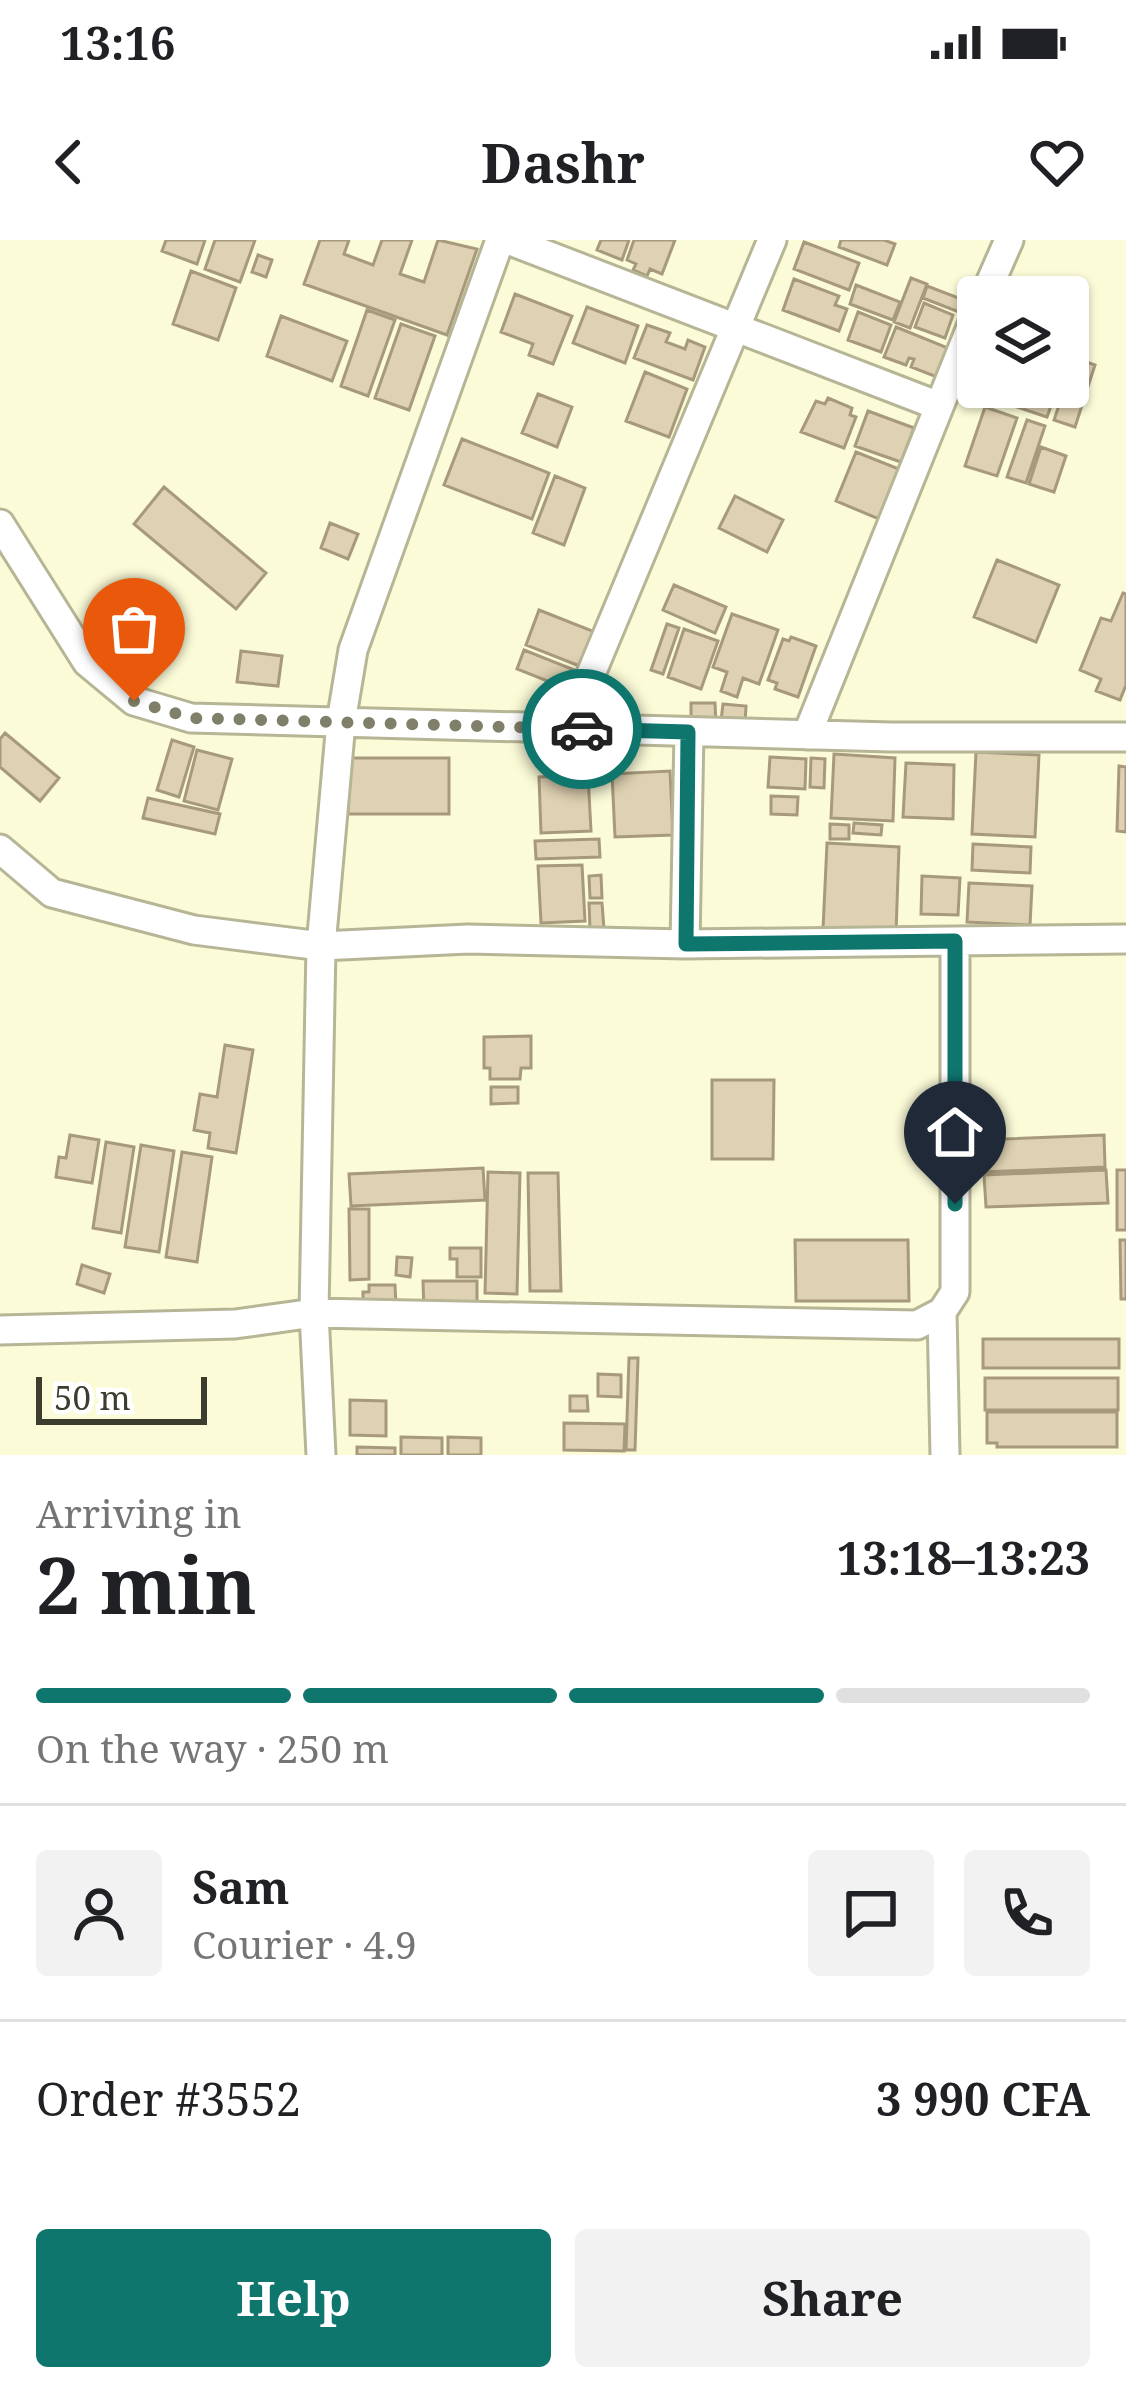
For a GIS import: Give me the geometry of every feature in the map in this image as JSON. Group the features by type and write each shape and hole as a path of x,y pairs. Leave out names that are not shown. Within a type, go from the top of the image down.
{"street":[{"path":"321,1455 314,1313 321,946 341,722 352,650 504,240 939,406"},
{"path":"568,729 772,240"},
{"path":"993,276 1009,240"},
{"path":"807,735 957,362"},
{"path":"0,524 87,662 134,701 191,718 807,735 1126,737"},
{"path":"686,944 688,732"},
{"path":"0,849 52,893 194,930 321,946 468,939 686,944 1126,939"},
{"path":"0,1330 235,1324 314,1313 917,1325 942,1312 955,1292 955,941"},
{"path":"942,1312 945,1455"}],"building":[{"path":"166,240 205,240 197,264 162,251"},
{"path":"215,240 255,240 240,282 205,269"},
{"path":"320,240 349,240 344,254 373,265 382,240 412,240 400,274 424,282 438,240 477,249 447,335 304,284"},
{"path":"601,240 629,240 622,260 597,250"},
{"path":"634,240 675,240 662,274 650,269 647,276 633,270 636,264 627,260"},
{"path":"841,240 895,244 887,265 839,247"},
{"path":"804,242 859,263 849,290 794,269"},
{"path":"258,255 272,260 266,277 252,272"},
{"path":"191,271 236,288 218,340 173,324"},
{"path":"911,278 927,284 910,328 894,322"},
{"path":"794,279 839,296 835,305 847,309 839,331 783,310"},
{"path":"856,285 900,302 893,320 850,304"},
{"path":"927,286 957,297 957,311 923,298"},
{"path":"515,294 572,316 553,364 529,355 533,344 501,332"},
{"path":"924,303 953,315 945,338 915,327"},
{"path":"587,307 638,326 625,363 573,343"},
{"path":"367,310 395,320 368,396 341,386"},
{"path":"858,312 891,325 881,352 848,340"},
{"path":"281,316 347,341 332,381 267,356"},
{"path":"401,324 435,336 409,410 375,398"},
{"path":"647,325 670,333 666,342 685,349 688,340 705,347 693,380 634,358"},
{"path":"896,327 948,348 937,377 911,367 914,359 909,358 906,365 884,357"},
{"path":"645,372 687,389 669,437 626,421"},
{"path":"538,394 572,407 557,447 522,433"},
{"path":"828,398 852,408 850,415 856,417 844,448 801,432 816,401 825,404"},
{"path":"985,408 1017,418 997,476 965,466"},
{"path":"1020,408 1050,408 1047,417"},
{"path":"1058,408 1081,408 1075,427 1054,420"},
{"path":"868,411 914,428 901,462 855,446"},
{"path":"1027,420 1045,426 1026,483 1007,477"},
{"path":"462,439 549,473 532,519 444,485"},
{"path":"1041,447 1066,456 1054,492 1029,484"},
{"path":"856,452 899,469 879,519 836,501"},
{"path":"555,476 585,488 564,545 533,533"},
{"path":"164,487 266,573 236,609 134,524"},
{"path":"735,496 783,520 767,552 719,528"},
{"path":"330,523 358,534 348,559 321,548"},
{"path":"997,560 1059,585 1036,642 974,617"},
{"path":"674,585 726,607 715,633 663,610"},
{"path":"1123,593 1126,685 1120,700 1096,691 1101,679 1080,670 1101,618 1111,621"},
{"path":"539,610 600,634 587,669 526,645"},
{"path":"732,614 778,630 759,684 743,678 737,697 721,691 727,672 713,667"},
{"path":"667,624 679,628 663,674 651,670"},
{"path":"684,629 718,641 701,689 668,677"},
{"path":"791,637 816,646 798,697 775,689 777,683 768,680 783,639"},
{"path":"524,650 577,671 570,690 517,669"},
{"path":"241,651 282,656 278,686 237,682"},
{"path":"691,703 715,703 716,724 691,725"},
{"path":"723,704 746,706 745,723 721,721"},
{"path":"5,733 59,778 40,801 0,767 0,739"},
{"path":"172,740 194,747 179,797 157,790"},
{"path":"197,750 232,759 218,810 184,801"},
{"path":"976,752 1039,755 1035,837 972,834"},
{"path":"834,754 895,758 893,821 831,818"},
{"path":"770,757 806,759 805,789 768,787"},
{"path":"348,758 449,758 449,814 348,814"},
{"path":"811,758 825,759 824,788 810,787"},
{"path":"906,763 954,765 953,819 903,817"},
{"path":"1119,766 1126,767 1126,832 1117,831"},
{"path":"670,771 673,835 615,837 612,774"},
{"path":"588,775 591,831 541,833 539,777"},
{"path":"771,796 798,797 797,815 771,814"},
{"path":"148,798 220,814 215,834 143,818"},
{"path":"854,823 882,825 881,835 853,833"},
{"path":"830,824 849,825 849,839 830,839"},
{"path":"599,839 600,857 536,859 535,841"},
{"path":"827,843 899,847 896,933 823,929"},
{"path":"973,844 1031,847 1030,873 972,870"},
{"path":"582,865 585,921 541,923 538,866"},
{"path":"601,875 602,898 590,898 589,876"},
{"path":"922,876 960,878 958,915 921,914"},
{"path":"969,883 1032,886 1030,925 967,922"},
{"path":"589,903 602,903 604,929 590,929"},
{"path":"531,1036 531,1068 521,1068 520,1079 490,1079 490,1068 484,1068 484,1037"},
{"path":"225,1045 253,1050 236,1153 208,1148 210,1133 194,1130 200,1094 217,1097"},
{"path":"712,1080 774,1080 773,1159 712,1159"},
{"path":"491,1087 518,1087 518,1103 491,1104"},
{"path":"70,1135 99,1140 92,1183 56,1177"},
{"path":"1104,1135 1105,1167 983,1172 982,1140"},
{"path":"106,1142 134,1147 121,1233 93,1228"},
{"path":"141,1145 174,1151 159,1252 125,1247"},
{"path":"182,1152 212,1157 197,1262 166,1257"},
{"path":"483,1168 485,1200 351,1206 349,1174"},
{"path":"1106,1170 1108,1203 986,1207 984,1175"},
{"path":"1117,1170 1126,1170 1126,1230 1117,1230"},
{"path":"488,1172 520,1173 517,1294 485,1293"},
{"path":"528,1173 558,1173 561,1291 530,1291"},
{"path":"349,1209 369,1209 369,1279 350,1280"},
{"path":"795,1240 908,1240 909,1301 796,1301"},
{"path":"1120,1240 1126,1240 1126,1299 1121,1299"},
{"path":"450,1248 481,1248 481,1277 457,1277 457,1259 450,1259"},
{"path":"397,1257 412,1258 410,1277 396,1275"},
{"path":"82,1265 110,1274 104,1293 77,1284"},
{"path":"423,1281 477,1281 477,1304 424,1314"},
{"path":"369,1285 395,1285 396,1306 363,1306 363,1292 369,1292"},
{"path":"983,1339 1119,1339 1119,1368 983,1368"},
{"path":"629,1358 638,1358 635,1450 626,1450"},
{"path":"598,1374 621,1375 621,1397 598,1396"},
{"path":"985,1378 1118,1378 1118,1410 985,1410"},
{"path":"570,1396 587,1396 588,1411 570,1411"},
{"path":"350,1400 386,1401 386,1436 350,1435"},
{"path":"987,1412 1117,1412 1117,1447 997,1447 997,1443 987,1443"},
{"path":"564,1423 625,1424 624,1451 564,1450"},
{"path":"401,1437 442,1438 442,1455 401,1455"},
{"path":"448,1437 481,1438 481,1455 448,1455"},
{"path":"357,1447 395,1448 395,1455 357,1455"}],"way so far":[{"path":"134,701 191,718 582,729"}],"route":[{"path":"582,729 688,732 686,944 955,941 955,1204"}]}
